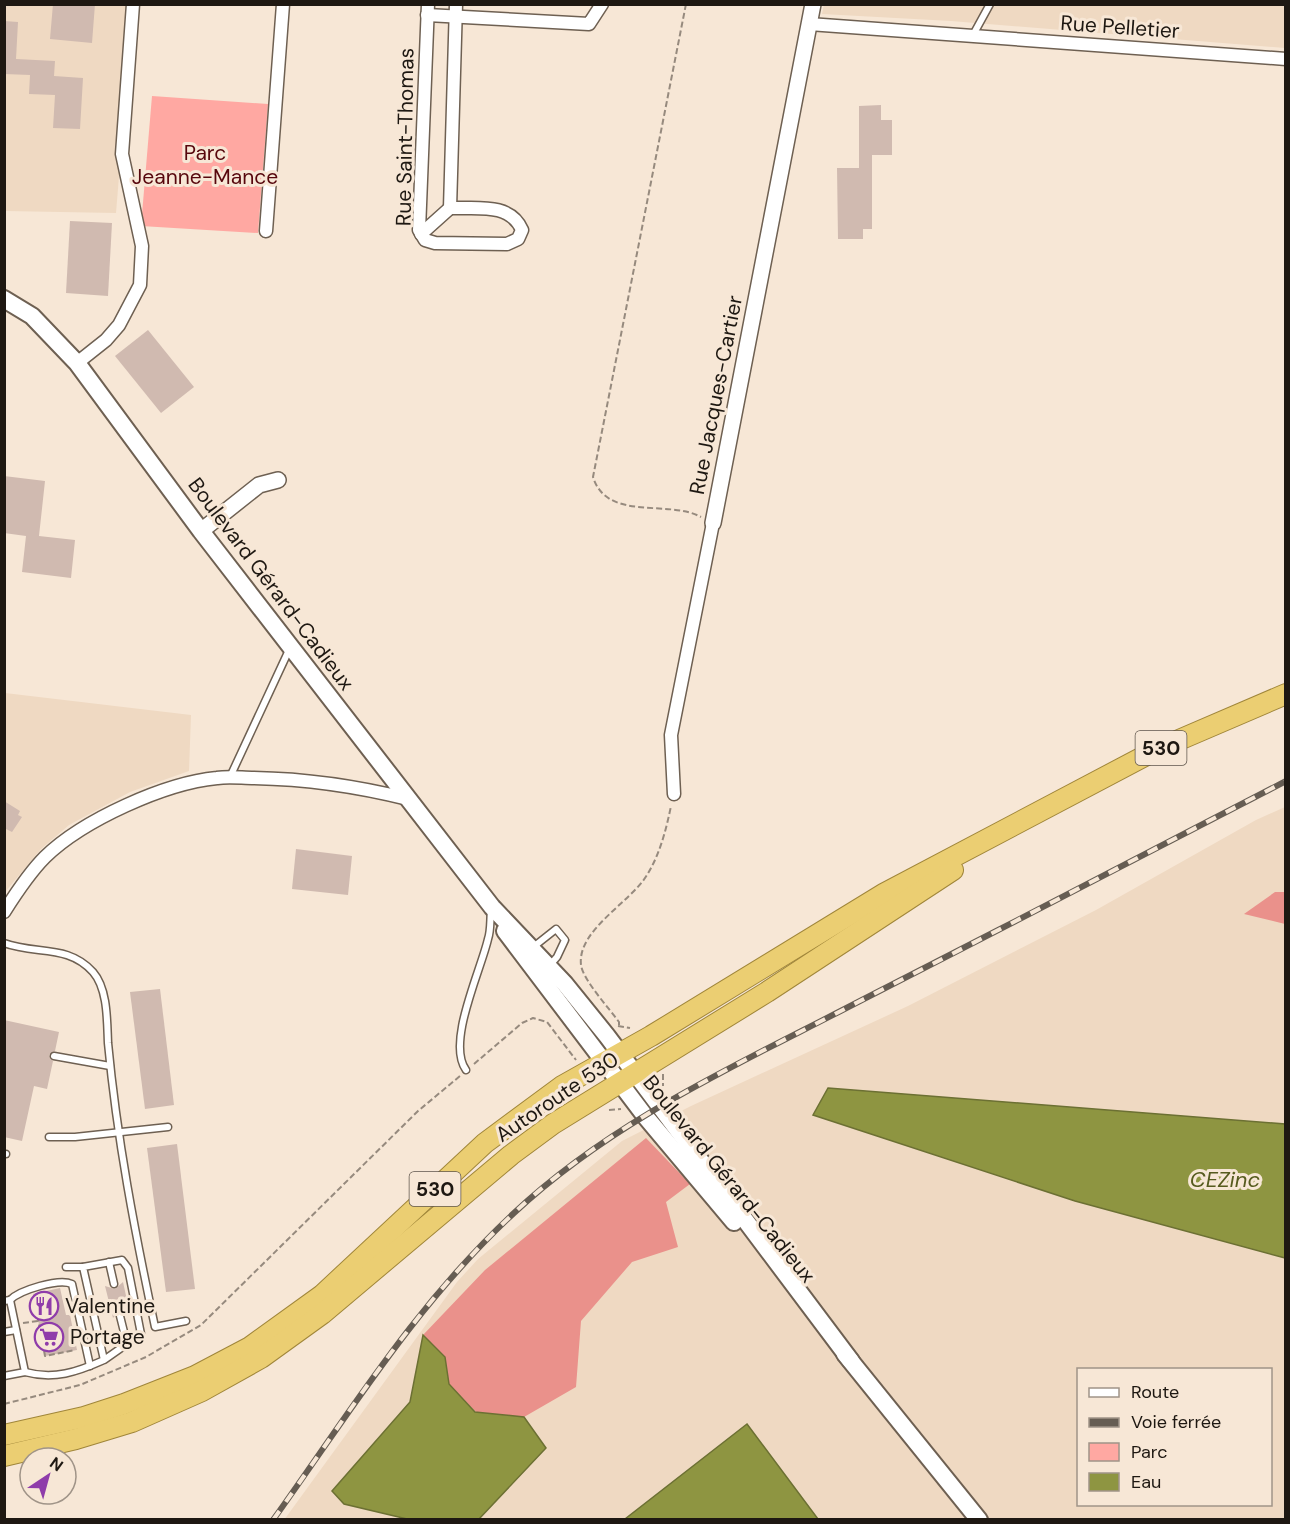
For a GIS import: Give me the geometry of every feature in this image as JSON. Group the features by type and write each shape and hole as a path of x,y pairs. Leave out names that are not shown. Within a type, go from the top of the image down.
{"highway":[{"name":"Autoroute 530","path":"4,1435 84,1417 158,1392 225,1361 263,1339 332,1286 503,1128 562,1086 885,893 1176,740 1286,694"},
{"name":"Autoroute 530","path":"9,1459 140,1419 209,1388 261,1358 322,1314 525,1144 565,1116 809,965 1040,811"}],"main road":[{"name":"Boulevard Gérard-Cadieux","path":"4,298 32,316 77,363 201,531 492,907 549,966 628,1078 686,1166 851,1361 979,1520"},
{"name":"Boulevard Gérard-Cadieux","path":"492,907 513,944 612,1057"}],"street":[{"path":"77,363 106,340 119,326 140,285 142,246 122,154 133,4"},
{"path":"266,231 283,4"},
{"path":"428,10 589,24 602,4"},
{"name":"Rue Jacques-Cartier","path":"674,794 671,735 813,4"},
{"name":"Rue Saint-Thomas","path":"428,10 419,230 425,240 435,243 507,244 518,239 522,230 517,219 502,210 450,208"},
{"path":"422,234 450,208 455,11"},
{"name":"Rue Pelletier","path":"809,24 1286,59"},
{"path":"201,531 259,485 278,480"},
{"path":"4,912 19,888 45,857 75,833 126,804 185,785 218,777 306,779 408,799"}],"lane":[{"path":"972,36 990,4"},
{"path":"230,778 290,647"},
{"path":"466,1070 460,1060 460,1040 489,937 492,907"},
{"path":"532,948 556,928 565,940 557,957 549,966"},
{"path":"4,943 69,954 95,975 106,1011 118,1134 155,1327 186,1321"},
{"path":"54,1056 110,1066"},
{"path":"49,1137 118,1134 168,1127"},
{"path":"4,1376 25,1372 46,1378 90,1366 104,1360 141,1334 128,1268 122,1260 83,1267 66,1267"},
{"path":"110,1262 114,1284"},
{"path":"83,1267 104,1360"},
{"path":"25,1372 16,1327 7,1300 19,1291 64,1282 72,1284 90,1366"},
{"path":"120,1316 127,1344"},
{"path":"4,1332 16,1327"}],"path":[{"path":"687,4 593,477 597,490 607,499 636,507 690,511 713,523"},
{"path":"630,1027 618,1026 619,1022 582,969 582,950 587,937 627,900 647,874 662,845 670,809"},
{"path":"4,1404 53,1394 80,1385 146,1357 201,1325 418,1111 522,1023 533,1018 547,1023 576,1060"},
{"path":"33,1294 47,1362"},
{"path":"16,1327 38,1321"},
{"path":"45,1356 80,1349"}],"shaded area":[{"path":"824,4 1285,5 1285,48 951,21 822,14"},
{"path":"5,5 133,5 116,213 5,211"},
{"path":"5,693 191,715 189,771 130,792 69,825 41,849 5,892"},
{"path":"1285,807 1285,1519 284,1520 457,1282 478,1259 622,1141 691,1106 908,1006 1096,910 1256,820"},
{"path":"1275,892 1285,892 1285,924 1244,914"},
{"path":"646,1138 690,1184 666,1202 678,1247 632,1262 581,1321 576,1387 524,1417 476,1412 449,1384 445,1357 423,1335 485,1270"}],"green space":[{"name":"Parc Jeanne-Mance","path":"152,96 268,104 258,233 141,226"}],"water":[{"name":"CEZinc","path":"828,1088 1285,1124 1285,1258 1075,1201 813,1115"},
{"path":"423,1335 445,1357 449,1384 475,1412 524,1417 546,1448 479,1519 407,1519 344,1504 332,1491 410,1402"},
{"path":"747,1424 818,1519 625,1519"}],"building":[{"path":"53,4 95,4 92,43 50,39"},
{"path":"4,21 18,22 16,59 55,61 54,76 83,78 80,129 53,128 55,95 29,94 30,75 4,74"},
{"path":"881,105 881,120 892,120 892,155 872,155 872,229 863,229 863,239 838,239 837,168 859,168 859,106"},
{"path":"70,221 112,223 108,296 66,293"},
{"path":"148,330 194,387 161,413 115,356"},
{"path":"4,476 45,481 39,536 75,540 71,578 22,572 26,536 4,533"},
{"path":"4,801 20,811 18,815 22,817 12,832 4,828"},
{"path":"296,849 352,856 348,895 292,889"},
{"path":"160,989 174,1105 145,1109 130,992"},
{"path":"4,1020 59,1032 55,1051 49,1055 53,1061 47,1089 34,1086 22,1141 4,1137"},
{"path":"177,1144 195,1289 166,1292 147,1148"},
{"path":"123,1282 130,1314 125,1315 119,1311 113,1318 105,1286 115,1289"},
{"path":"60,1288 66,1315 70,1315 77,1350 45,1356 33,1294"}],"railway":[{"path":"273,1520 357,1399 446,1284 514,1213 552,1180 593,1150 635,1122 723,1071 1286,781"}],"place":[{"name":"Valentine","path":"44,1306"},
{"name":"Portage","path":"49,1337"}]}
